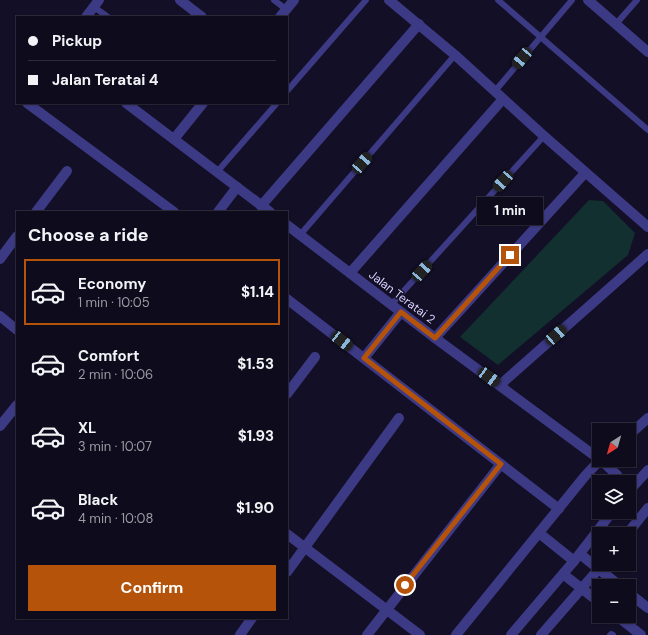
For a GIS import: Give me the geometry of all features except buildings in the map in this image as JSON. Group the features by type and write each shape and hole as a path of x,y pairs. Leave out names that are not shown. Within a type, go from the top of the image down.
{"street":[{"path":"180,0 201,16"},
{"path":"283,13 294,0"},
{"path":"389,0 455,55 544,136 648,227"},
{"path":"588,0 648,52"},
{"path":"87,16 97,3"},
{"path":"261,206 419,24"},
{"path":"350,273 503,99"},
{"path":"28,104 173,211"},
{"path":"127,104 268,211"},
{"path":"174,139 202,104"},
{"path":"37,211 67,171"},
{"path":"435,338 585,172"},
{"path":"219,211 237,187"},
{"name":"Jalan Teratai 2","path":"288,226 391,305 592,454"},
{"path":"0,259 16,237"},
{"path":"500,385 648,254"},
{"path":"288,300 559,509"},
{"path":"364,358 401,312"},
{"path":"0,316 16,329"},
{"path":"288,393 315,357"},
{"path":"0,426 16,406"},
{"path":"288,571 400,418"},
{"path":"636,429 648,418"},
{"path":"367,635 501,464"},
{"path":"456,635 593,467"},
{"name":"Jalan Teratai 2","path":"608,467 617,475"},
{"path":"636,483 648,470"},
{"path":"633,527 648,508"},
{"path":"511,635 577,558 607,519"},
{"path":"539,533 577,558 592,563"},
{"path":"288,535 420,635"},
{"path":"541,635 597,571"},
{"path":"606,571 613,579"},
{"path":"563,574 592,596"},
{"path":"636,599 648,608"},
{"path":"240,635 251,619"},
{"path":"626,623 641,635"}],"lane":[{"path":"274,0 283,13"},
{"path":"288,90 366,0"},
{"path":"498,0 648,130"},
{"path":"495,91 572,0"},
{"path":"616,24 637,0"},
{"path":"97,3 107,16"},
{"path":"300,235 455,55"},
{"path":"217,172 276,104"},
{"path":"391,305 544,136"}],"green space":[{"path":"589,200 603,201 635,233 628,255 498,365 460,337"}],"route":[{"path":"405,585 501,464 364,358 401,312 435,338 510,255"}]}
